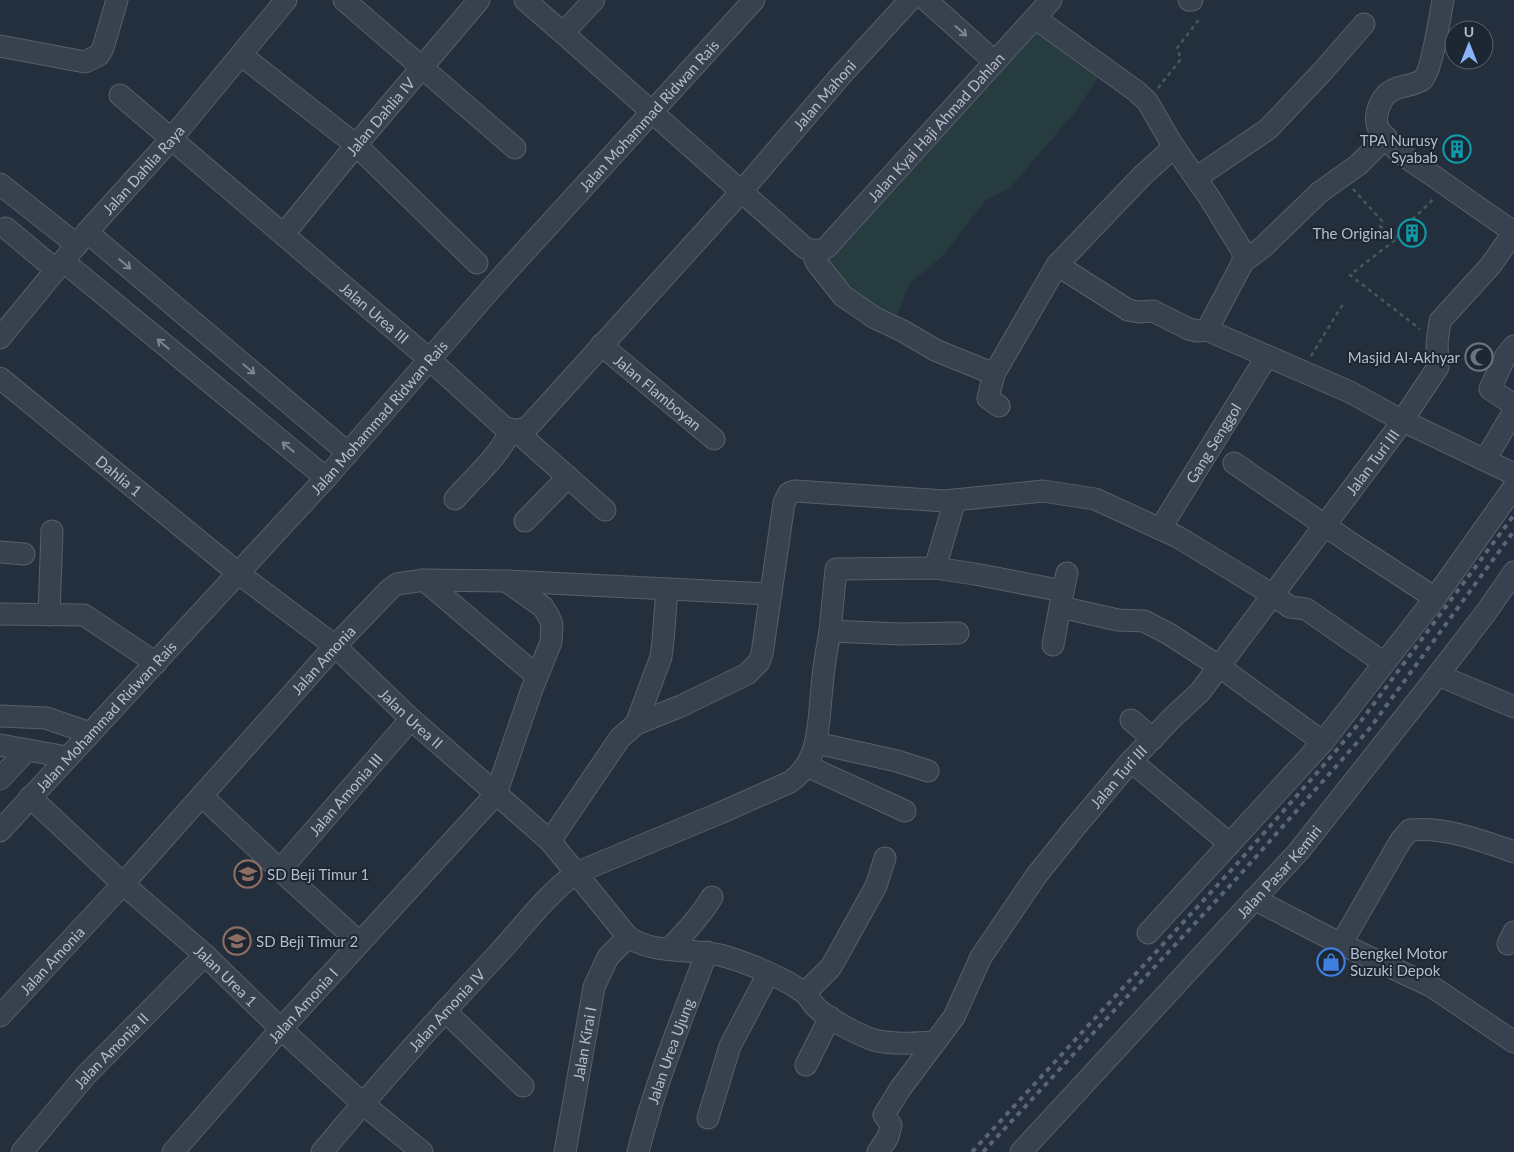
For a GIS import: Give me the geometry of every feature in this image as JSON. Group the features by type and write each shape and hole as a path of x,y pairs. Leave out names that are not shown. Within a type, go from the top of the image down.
{"street":[{"path":"0,62 10,48 85,62 99,55 103,48 117,0"},
{"name":"Jalan Dahlia Raya","path":"0,338 82,239 172,138 286,0"},
{"path":"344,0 515,148"},
{"name":"Jalan Dahlia IV","path":"284,234 356,145 479,0"},
{"path":"525,0 564,32 651,112 805,248 817,251 814,256 816,262 844,296 875,318 935,350 994,374"},
{"path":"564,32 594,0"},
{"name":"Jalan Mohammad Ridwan Rais","path":"0,831 326,478 497,282 754,0"},
{"name":"Jalan Mahoni","path":"741,192 910,0"},
{"path":"926,0 995,62"},
{"name":"Jalan Kyai Haji Ahmad Dahlan","path":"817,251 828,247 1051,0"},
{"path":"1443,0 1429,67 1424,78 1415,84 1397,88 1388,93 1380,104 1377,116 1378,127 1394,149 1514,232"},
{"path":"1035,18 1147,101 1174,147 1196,178 1242,252 1243,262"},
{"path":"1196,178 1268,128 1322,72 1364,24"},
{"path":"241,56 356,145 477,262"},
{"name":"Jalan Urea III","path":"120,95 430,359 504,427 514,430 605,510"},
{"path":"1207,330 1243,262 1263,247 1320,192 1358,165 1386,137"},
{"path":"999,406 988,398 994,374 1057,265 1142,176 1174,147"},
{"path":"0,184 26,205 82,239 348,453"},
{"path":"455,499 500,449 514,430 528,427 741,192"},
{"path":"26,205 3,232 59,266 326,478"},
{"name":"Jalan Turi III","path":"878,1152 888,1137 891,1125 884,1115 900,1089 954,1017 981,957 1036,876 1131,761 1200,692 1394,433 1438,367 1437,343 1440,321 1492,265 1514,232"},
{"path":"1057,265 1128,310 1140,312 1151,310 1189,329 1196,331 1207,330 1350,392 1401,420 1514,474"},
{"name":"Jalan Flamboyan","path":"602,345 714,439"},
{"path":"1511,355 1490,389 1514,405"},
{"name":"Gang Senggol","path":"1160,529 1267,356"},
{"name":"Dahlia 1","path":"0,378 238,573"},
{"path":"1484,460 1514,411"},
{"path":"1234,463 1435,598"},
{"path":"525,522 568,477"},
{"path":"1148,933 1323,742 1435,598 1514,487"},
{"path":"550,841 620,738 636,724 681,706 736,680 755,668 762,654 784,503 789,493 795,491 945,501 1043,491 1094,499 1178,537 1290,607 1306,609 1384,664"},
{"path":"935,568 955,500"},
{"path":"49,616 52,531"},
{"path":"0,552 24,554"},
{"path":"935,1042 890,1043 874,1040 856,1032 818,1009 805,993 791,984 739,961 707,952 653,948 624,940 576,873 720,813 790,782 801,775 807,766 816,743 836,569 935,568 1063,591 1118,620 1144,621 1169,634 1220,667 1323,742"},
{"name":"Jalan Pasar Kemiri","path":"1021,1152 1145,1020 1299,851 1438,675 1514,572"},
{"name":"Jalan Urea II","path":"238,573 335,646 411,719 550,841 576,873"},
{"path":"424,580 537,676"},
{"name":"Jalan Amonia","path":"0,1016 123,884 335,646 397,584 424,580 506,581 771,594"},
{"path":"496,794 537,676 551,642 552,625 543,607 506,581"},
{"path":"820,585 818,613 822,619 831,625 901,634 958,633"},
{"path":"636,724 661,656 664,641 667,589"},
{"path":"1053,645 1063,591"},
{"path":"0,614 84,615 156,663"},
{"path":"1438,675 1514,707"},
{"path":"0,716 46,718 90,733"},
{"name":"Jalan Amonia III","path":"280,870 411,719"},
{"path":"1132,720 1153,739"},
{"path":"816,743 897,760 928,771"},
{"path":"0,745 67,758"},
{"path":"0,779 26,750"},
{"path":"1131,761 1230,844"},
{"path":"807,766 905,811"},
{"name":"Jalan Amonia I","path":"173,1152 281,1028 496,794"},
{"path":"202,796 360,942"},
{"name":"Jalan Urea 1","path":"30,798 123,884 205,955 362,1104 422,1152"},
{"path":"1341,944 1396,848 1410,830 1429,829 1446,832 1473,838 1514,852"},
{"path":"805,993 830,968 835,960 876,886 885,858"},
{"name":"Jalan Amonia IV","path":"322,1152 445,1011 538,909 576,873"},
{"path":"669,949 698,919 712,897"},
{"path":"1254,899 1341,944 1431,986 1514,1042"},
{"name":"Jalan Kirai I","path":"565,1152 594,987 608,957 624,940"},
{"name":"Jalan Urea Ujung","path":"638,1152 676,1034 707,952"},
{"name":"Jalan Amonia II","path":"22,1152 86,1075 205,955"},
{"path":"708,1118 730,1046 768,974"},
{"path":"445,1011 523,1086"},
{"path":"806,1065 830,1017"}],"path":[{"path":"1147,101 1181,59 1177,48 1203,14 1191,0"},
{"path":"1342,177 1382,221 1380,226 1395,240"},
{"path":"1437,343 1350,276 1395,240 1404,227 1421,212 1445,184"},
{"path":"1302,372 1343,304"}],"green space":[{"path":"1042,23 1103,71 1075,112 1010,188 986,200 944,255 909,284 893,326 854,304 825,264"}],"railway":[{"path":"972,1152 1235,866 1323,766 1361,721 1514,515"},
{"path":"983,1152 1238,877 1370,728 1514,531"}],"place":[{"name":"TPA Nurusy Syabab","path":"1457,149"},
{"name":"The Original","path":"1412,233"},
{"name":"Masjid Al-Akhyar","path":"1479,357"},
{"name":"SD Beji Timur 1","path":"248,874"},
{"name":"SD Beji Timur 2","path":"237,941"},
{"name":"Bengkel Motor Suzuki Depok","path":"1331,962"}]}
